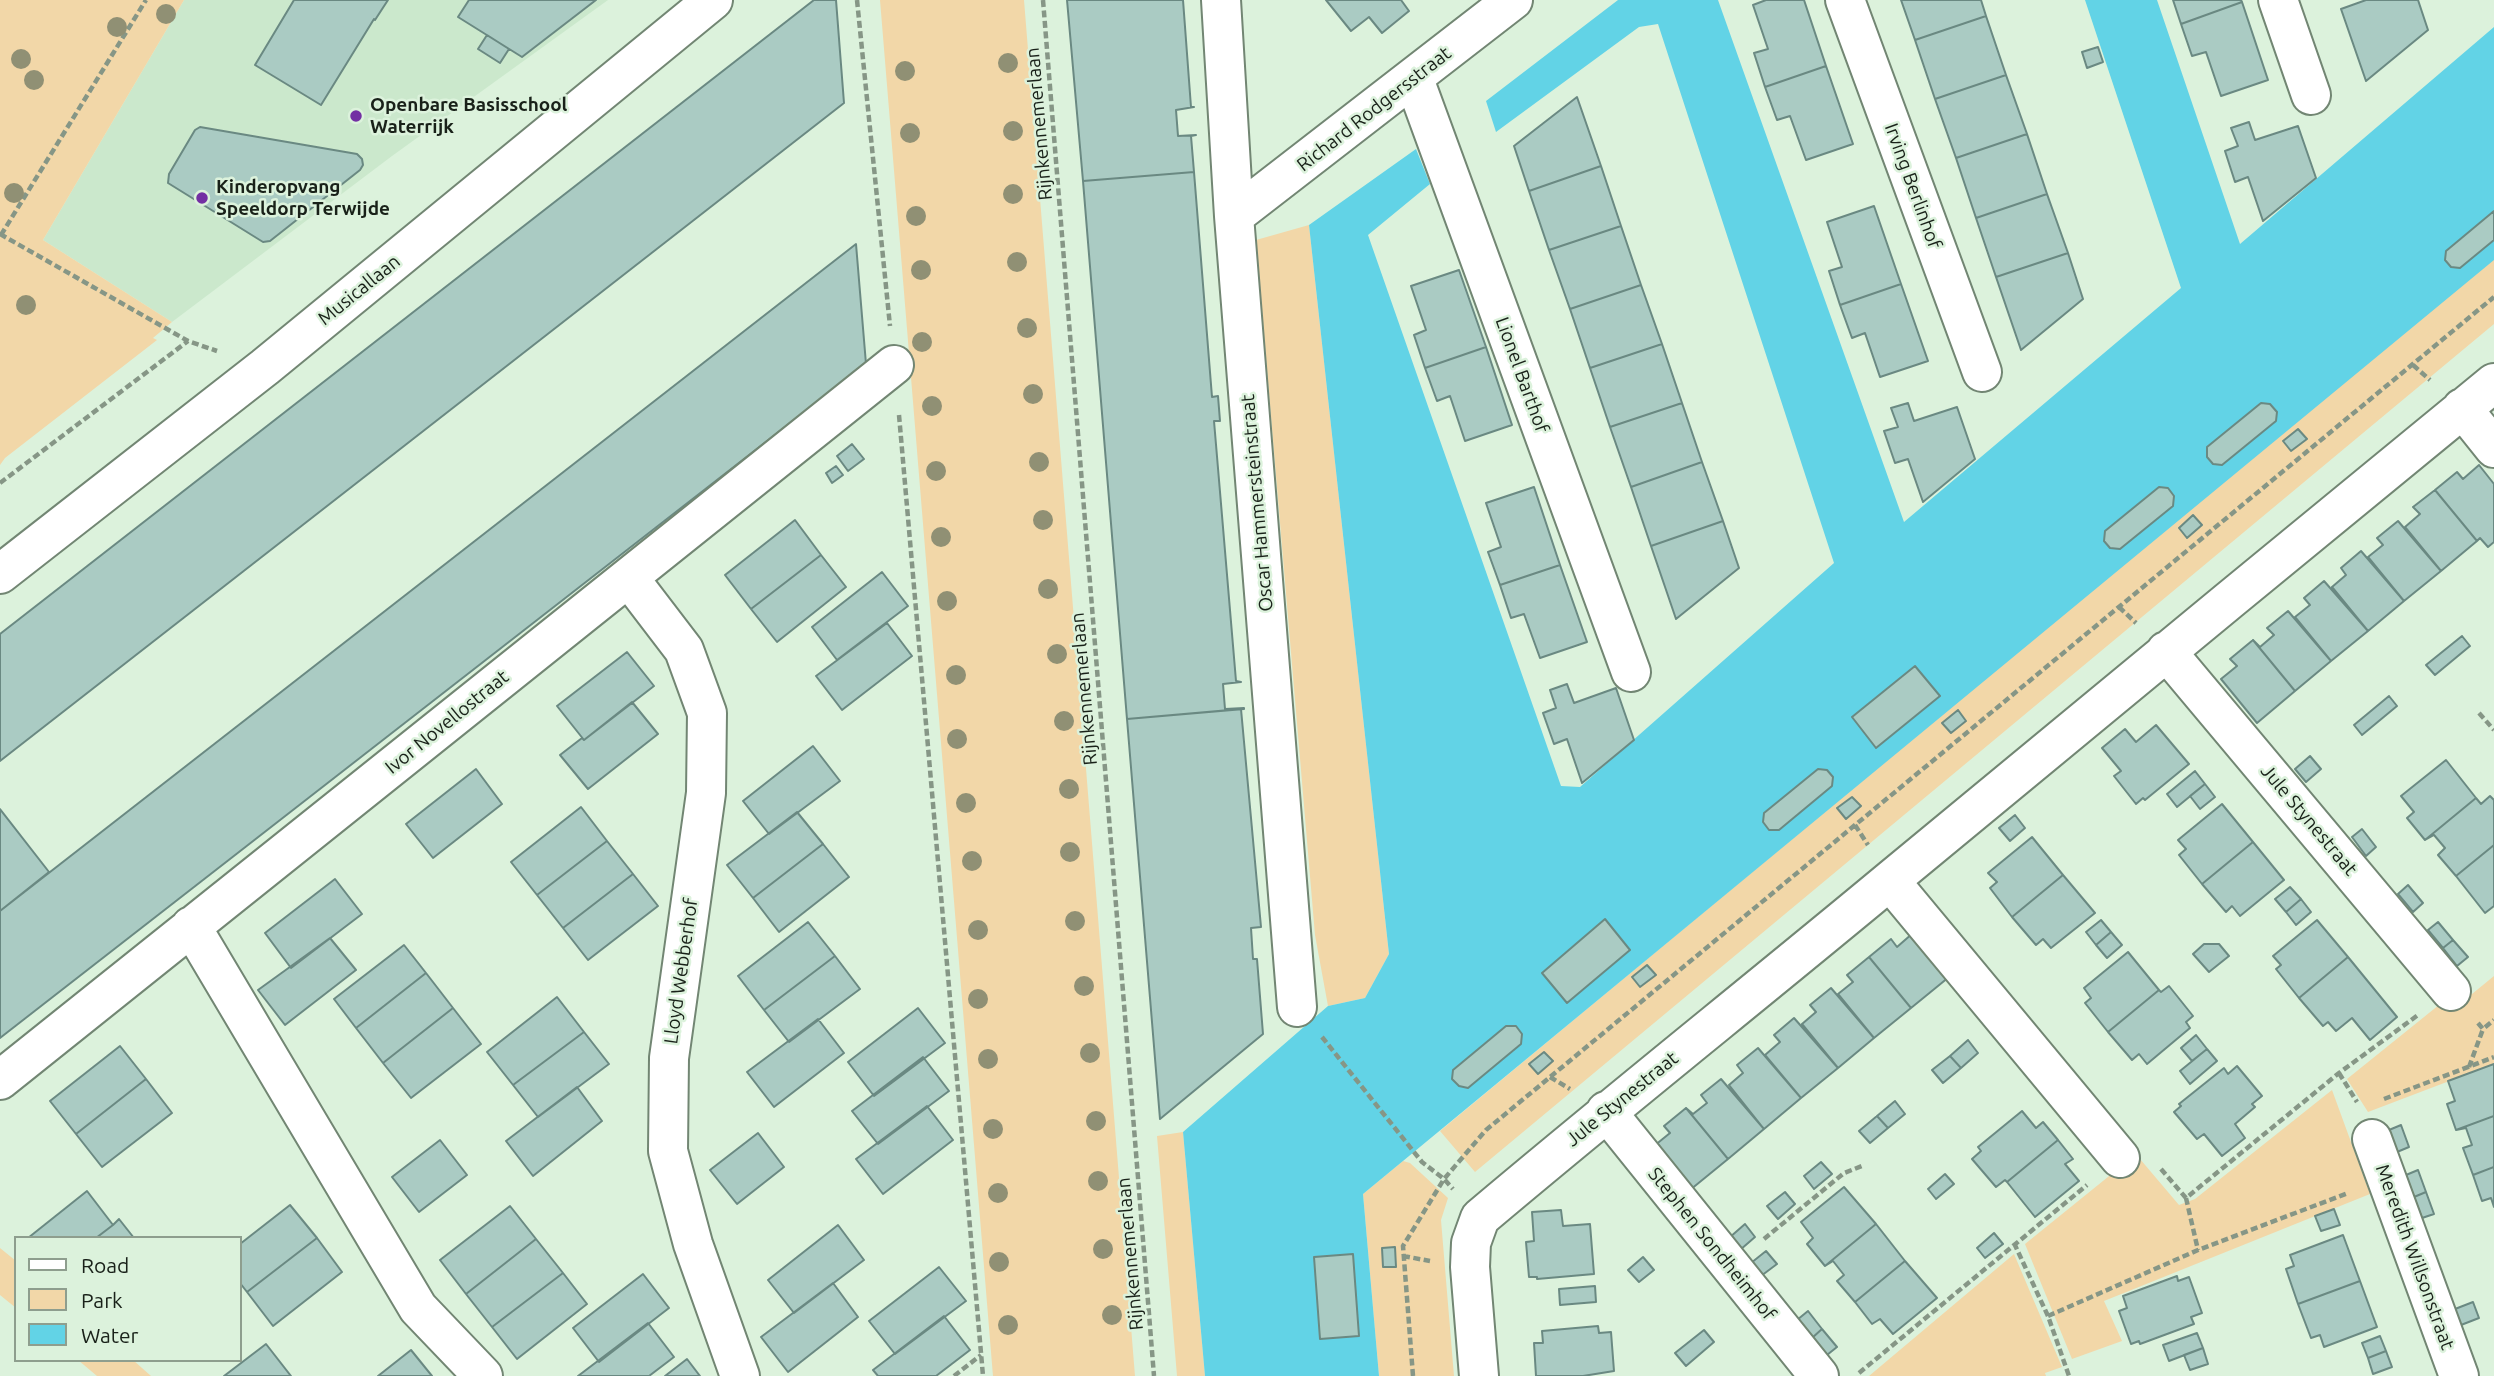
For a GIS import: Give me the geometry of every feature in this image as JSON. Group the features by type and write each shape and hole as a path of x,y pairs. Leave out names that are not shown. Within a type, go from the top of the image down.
{"street":[{"name":"Musicallaan","path":"0,574 265,367 713,0"},
{"name":"Oscar Hammersteinstraat","path":"1221,0 1234,216 1297,1007"},
{"name":"Richard Rodgersstraat","path":"1234,216 1513,0"},
{"name":"Irving Berlinhof","path":"1844,0 1982,373"},
{"path":"2278,0 2311,94"},
{"name":"Lionel Barthof","path":"1414,79 1631,672"},
{"name":"Ivor Novellostraat","path":"0,1080 894,365"},
{"name":"Jule Stynestraat","path":"1479,1376 1470,1267 1471,1243 1480,1218 1606,1111 1890,881 2494,383"},
{"path":"2462,408 2494,449"},
{"name":"Lloyd Webberhof","path":"629,578 684,650 707,713 706,793 669,1058 668,1151 693,1244 740,1376"},
{"name":"Jule Stynestraat","path":"2166,651 2451,991"},
{"path":"1890,881 2120,1158"},
{"path":"191,926 418,1308 483,1376"},
{"name":"Stephen Sondheimhof","path":"1606,1111 1819,1376"},
{"name":"Meredith Willsonstraat","path":"2372,1121 2386,1179 2459,1376"}],"path":[{"path":"146,0 0,235 188,341 265,367"},
{"path":"857,0 894,365 983,1376"},
{"name":"Rijnkennemerlaan","path":"1043,0 1154,1376"},
{"path":"1413,1376 1402,1246 1444,1178 1486,1130 2494,297"},
{"path":"0,483 188,341"},
{"path":"2479,713 2494,730"},
{"path":"2186,1198 2339,1073 2451,991 2483,1029"},
{"path":"1297,1007 1422,1162"},
{"path":"2469,1067 2483,1029 2494,1020"},
{"path":"2372,1121 2469,1067 2494,1057"},
{"path":"1856,1376 2120,1158 2144,1150 2186,1198 2198,1250"},
{"path":"1731,1266 1844,1173 1862,1166"},
{"path":"2048,1316 2198,1250 2386,1179"},
{"path":"2014,1243 2048,1316 2069,1376"},
{"path":"954,1376 981,1354"}],"shaded area":[{"path":"184,0 608,0 392,156 172,322 43,240"}],"green space":[{"path":"0,0 184,0 43,240 172,322 153,338 157,340 5,458 0,465"},
{"path":"880,0 1024,0 1135,1376 993,1376"},
{"path":"1309,225 1389,954 1365,998 1328,1006 1315,935 1256,240"},
{"path":"2494,256 2494,324 1475,1172 1440,1131"},
{"path":"2494,976 2494,1064 2368,1112 2347,1079 2465,984 2472,994"},
{"path":"2332,1090 2370,1194 2104,1301 2122,1341 2072,1359 2025,1244 2124,1164 2140,1159 2179,1205 2195,1199"},
{"path":"1183,1132 1205,1376 1177,1376 1157,1136"},
{"path":"1403,1161 1410,1163 1448,1198 1441,1220 1454,1376 1379,1376 1363,1194"},
{"path":"0,1248 14,1259 14,1306 0,1295"},
{"path":"2014,1254 2062,1367 2045,1373 2046,1376 1869,1376"},
{"path":"80,1362 135,1362 151,1376 97,1376"}],"water":[{"path":"1618,0 1718,0 1904,522 2181,288 2085,0 2157,0 2240,244 2494,27 2494,260 1363,1194 1379,1376 1205,1376 1183,1132 1328,1006 1365,998 1389,954 1309,225 1416,149 1430,184 1368,235 1561,786 1580,787 1834,563 1658,24 1639,27 1496,132 1486,101"}],"building":[{"path":"294,0 388,0 321,105 255,65"},
{"path":"469,0 596,0 522,57 458,17"},
{"path":"814,0 836,0 844,103 0,761 0,634"},
{"path":"1067,0 1183,0 1191,107 1194,107 1176,110 1178,136 1196,135 1191,136 1194,172 1083,181"},
{"path":"1326,0 1401,0 1409,11 1382,33 1369,17 1351,31"},
{"path":"1766,0 1804,0 1826,66 1765,87 1754,53 1768,49 1753,5"},
{"path":"1901,0 1981,0 1986,16 1915,40"},
{"path":"2173,0 2241,0 2242,2 2181,24"},
{"path":"2366,0 2418,0 2428,30 2366,81 2341,9"},
{"path":"2242,2 2268,80 2221,96 2206,52 2192,56 2181,24"},
{"path":"1986,16 2006,75 1935,99 1915,40"},
{"path":"487,35 509,49 500,63 478,49"},
{"path":"2098,47 2103,62 2087,68 2082,52"},
{"path":"1826,66 1853,144 1806,160 1790,116 1777,120 1765,87"},
{"path":"2006,75 2027,134 1956,158 1935,99"},
{"path":"1577,97 1601,166 1529,191 1514,146"},
{"path":"2249,122 2255,140 2298,126 2316,178 2263,221 2248,177 2235,182 2225,151 2238,146 2231,128"},
{"path":"200,127 357,154 363,165 270,241 263,242 168,183 169,174 195,130"},
{"path":"2027,134 2047,194 1976,218 1956,158"},
{"path":"1601,166 1621,226 1549,250 1529,191"},
{"path":"1194,172 1212,397 1218,396 1220,421 1214,421 1236,681 1241,682 1223,684 1225,709 1244,709 1127,719 1083,181"},
{"path":"2047,194 2068,253 1996,277 1976,218"},
{"path":"1874,206 1901,284 1840,305 1829,271 1842,267 1827,222"},
{"path":"2494,211 2494,240 2460,268 2451,267 2445,260 2446,251"},
{"path":"1621,226 1641,285 1570,309 1549,250"},
{"path":"856,244 866,364 0,1038 0,911"},
{"path":"2068,253 2083,299 2021,350 1996,277"},
{"path":"1459,270 1486,347 1425,368 1414,335 1426,330 1411,286"},
{"path":"1901,284 1928,361 1880,377 1865,333 1852,338 1840,305"},
{"path":"1641,285 1662,344 1590,368 1570,309"},
{"path":"1662,344 1682,403 1610,427 1590,368"},
{"path":"1486,347 1512,425 1465,441 1450,396 1437,401 1425,368"},
{"path":"1682,403 1702,462 1631,487 1610,427"},
{"path":"1908,403 1914,421 1957,407 1975,459 1923,502 1908,459 1895,463 1884,431 1898,427 1891,408"},
{"path":"2261,403 2270,404 2277,412 2276,421 2222,465 2213,464 2207,457 2207,447"},
{"path":"2298,429 2307,439 2291,451 2283,441"},
{"path":"852,444 864,459 848,471 837,456"},
{"path":"1702,462 1723,521 1651,546 1631,487"},
{"path":"2479,465 2494,484 2494,542 2488,547 2480,538 2477,541 2435,490 2457,472 2463,479"},
{"path":"836,466 843,475 832,483 826,473"},
{"path":"1534,487 1560,565 1500,585 1488,552 1501,547 1486,503"},
{"path":"2159,487 2168,488 2174,496 2173,506 2120,549 2110,548 2104,541 2105,531"},
{"path":"2435,490 2477,541 2441,571 2405,527 2420,514 2413,507"},
{"path":"2193,515 2202,525 2187,538 2179,528"},
{"path":"795,520 821,555 751,609 725,575"},
{"path":"1723,521 1739,568 1676,619 1651,546"},
{"path":"2398,521 2441,571 2404,601 2368,557 2383,545 2377,538"},
{"path":"2361,551 2404,601 2368,631 2332,587 2346,575 2341,568"},
{"path":"821,555 846,587 777,642 751,609"},
{"path":"1560,565 1587,642 1540,658 1524,614 1511,618 1500,585"},
{"path":"882,572 908,606 837,660 812,627"},
{"path":"2324,581 2368,631 2331,661 2295,617 2310,605 2304,598"},
{"path":"2288,611 2331,661 2295,691 2253,640 2260,647 2274,635 2267,628"},
{"path":"887,623 912,656 842,710 816,676"},
{"path":"2462,636 2470,646 2435,675 2426,665"},
{"path":"2253,640 2295,691 2257,723 2221,679 2237,666 2230,659"},
{"path":"627,652 654,686 584,740 557,706"},
{"path":"1915,666 1940,696 1876,748 1852,717"},
{"path":"1567,684 1574,703 1616,688 1634,740 1582,783 1567,739 1554,744 1543,713 1556,708 1550,690"},
{"path":"2389,696 2397,706 2362,735 2354,725"},
{"path":"632,702 658,734 588,789 560,755 582,738 584,740"},
{"path":"1241,709 1261,927 1251,928 1253,959 1257,959 1263,1034 1160,1119 1127,719"},
{"path":"1958,710 1966,721 1951,733 1942,723"},
{"path":"2156,725 2189,764 2145,800 2143,798 2136,804 2114,776 2121,771 2102,748 2125,729 2136,742"},
{"path":"813,746 840,781 769,834 743,801"},
{"path":"2310,756 2321,769 2306,782 2295,769"},
{"path":"2446,760 2476,798 2425,840 2407,818 2414,812 2401,796"},
{"path":"476,769 502,804 433,858 406,824"},
{"path":"1818,769 1827,770 1833,777 1832,786 1779,830 1769,830 1763,822 1764,813"},
{"path":"2195,771 2205,784 2177,807 2167,794"},
{"path":"2205,784 2215,797 2200,809 2190,796"},
{"path":"2490,796 2494,800 2494,845 2456,876 2438,855 2445,848 2434,835 2425,840 2476,798 2481,804"},
{"path":"1852,797 1861,806 1846,819 1837,808"},
{"path":"2222,804 2253,842 2202,884 2179,855 2186,849 2178,840"},
{"path":"581,807 607,841 537,895 511,862"},
{"path":"0,809 49,872 0,911"},
{"path":"797,812 823,844 753,898 727,865"},
{"path":"2015,815 2025,828 2010,841 1999,828"},
{"path":"2362,829 2376,847 2366,856 2352,837"},
{"path":"2032,837 2063,875 2012,917 1990,888 1997,882 1988,873"},
{"path":"607,841 633,874 563,928 537,895"},
{"path":"2253,842 2284,880 2240,916 2232,906 2226,912 2202,884"},
{"path":"823,844 849,877 779,932 753,898"},
{"path":"2494,845 2494,906 2485,913 2456,876"},
{"path":"633,874 658,906 588,960 563,928"},
{"path":"2063,875 2095,913 2051,948 2043,939 2036,945 2012,917"},
{"path":"335,879 362,914 291,968 265,933"},
{"path":"2408,885 2423,903 2413,912 2398,894"},
{"path":"2290,887 2301,899 2286,912 2275,899"},
{"path":"2301,899 2311,912 2296,925 2286,912"},
{"path":"1605,919 1630,950 1567,1003 1542,973"},
{"path":"2101,920 2111,932 2096,945 2086,932"},
{"path":"2317,920 2348,957 2299,998 2276,969 2281,965 2273,956"},
{"path":"808,922 835,956 764,1010 738,976"},
{"path":"2438,922 2453,940 2443,948 2428,930"},
{"path":"2111,932 2122,945 2107,958 2096,945"},
{"path":"1913,933 1949,977 1911,1008 1869,957 1891,939 1897,947"},
{"path":"330,938 356,970 285,1025 258,990"},
{"path":"2453,940 2468,957 2457,966 2443,948"},
{"path":"2204,944 2219,944 2229,956 2209,972 2193,954"},
{"path":"404,945 426,973 356,1028 334,999"},
{"path":"2128,952 2159,990 2108,1032 2085,1003 2091,998 2084,988"},
{"path":"835,956 860,989 789,1042 764,1010"},
{"path":"1869,957 1911,1008 1874,1038 1838,994 1853,982 1847,975"},
{"path":"2348,957 2397,1017 2370,1040 2352,1018 2336,1031 2328,1022 2323,1026 2299,998"},
{"path":"1647,965 1656,975 1640,987 1632,977"},
{"path":"426,973 453,1008 383,1063 356,1028"},
{"path":"2169,986 2193,1016 2186,1022 2190,1028 2147,1064 2139,1054 2132,1060 2108,1032 2159,990 2161,992"},
{"path":"1831,988 1874,1038 1838,1068 1802,1024 1816,1012 1810,1005"},
{"path":"557,997 584,1032 513,1085 487,1052"},
{"path":"453,1008 481,1044 411,1098 383,1063"},
{"path":"918,1008 945,1043 874,1096 848,1062"},
{"path":"1794,1018 1838,1068 1801,1098 1765,1055 1780,1042 1774,1035"},
{"path":"818,1019 844,1053 774,1107 747,1072"},
{"path":"1506,1026 1516,1026 1522,1034 1521,1044 1468,1088 1459,1086 1452,1079 1453,1070"},
{"path":"584,1032 609,1064 538,1117 513,1085"},
{"path":"2196,1035 2207,1049 2192,1061 2181,1048"},
{"path":"1968,1040 1978,1053 1961,1068 1950,1056"},
{"path":"120,1046 146,1079 76,1134 50,1101"},
{"path":"1758,1048 1801,1098 1764,1129 1729,1085 1743,1073 1737,1065"},
{"path":"2207,1049 2217,1061 2190,1084 2180,1071"},
{"path":"1544,1052 1553,1061 1538,1074 1529,1064"},
{"path":"1950,1056 1961,1068 1943,1083 1932,1070"},
{"path":"923,1057 949,1091 878,1144 852,1111"},
{"path":"2494,1064 2494,1116 2456,1130 2447,1104 2455,1101 2448,1081"},
{"path":"2237,1066 2262,1096 2252,1104 2255,1107 2235,1124 2245,1138 2222,1156 2204,1134 2197,1139 2174,1112 2181,1106 2179,1104 2224,1068 2228,1074"},
{"path":"146,1079 172,1113 102,1167 76,1134"},
{"path":"1721,1079 1764,1129 1728,1159 1686,1108 1693,1114 1707,1103 1701,1095"},
{"path":"577,1087 602,1121 533,1176 506,1141"},
{"path":"1895,1101 1905,1114 1888,1128 1877,1116"},
{"path":"927,1106 953,1140 883,1194 856,1159"},
{"path":"1686,1108 1728,1159 1690,1190 1654,1146 1670,1133 1664,1126"},
{"path":"2022,1111 2036,1128 2043,1122 2058,1140 2007,1182 2005,1180 1996,1187 1972,1159 1981,1151 1978,1147"},
{"path":"1877,1116 1888,1128 1870,1143 1859,1131"},
{"path":"2494,1116 2494,1167 2473,1175 2463,1148 2472,1145 2466,1128 2456,1130"},
{"path":"2401,1125 2409,1147 2397,1152 2389,1130"},
{"path":"758,1133 784,1167 737,1204 710,1170"},
{"path":"440,1140 467,1175 419,1212 392,1177"},
{"path":"2058,1140 2073,1159 2065,1164 2079,1181 2035,1217 2007,1182"},
{"path":"1821,1162 1832,1174 1814,1189 1804,1176"},
{"path":"2494,1167 2494,1207 2491,1198 2482,1201 2473,1175"},
{"path":"2418,1170 2426,1192 2414,1197 2406,1175"},
{"path":"1945,1174 1954,1184 1936,1199 1928,1189"},
{"path":"1844,1187 1876,1224 1825,1266 1807,1244 1813,1238 1801,1222"},
{"path":"87,1191 113,1225 99,1236 31,1236"},
{"path":"1785,1192 1795,1204 1778,1219 1767,1206"},
{"path":"2426,1192 2434,1214 2422,1218 2414,1197"},
{"path":"290,1205 317,1238 247,1292 242,1286 242,1242"},
{"path":"510,1206 536,1239 466,1294 440,1260"},
{"path":"2334,1209 2340,1225 2321,1231 2315,1216"},
{"path":"1561,1210 1563,1226 1590,1224 1594,1274 1537,1279 1529,1277 1526,1242 1534,1241 1532,1212"},
{"path":"119,1219 132,1236 99,1236"},
{"path":"1745,1224 1755,1237 1740,1250 1729,1238"},
{"path":"1876,1224 1905,1261 1855,1302 1837,1281 1844,1275 1833,1261 1825,1266"},
{"path":"838,1225 864,1260 794,1313 768,1280"},
{"path":"1994,1233 2003,1244 1985,1258 1977,1248"},
{"path":"2343,1235 2360,1281 2298,1304 2286,1269 2294,1266 2290,1255"},
{"path":"317,1238 342,1272 273,1326 247,1292"},
{"path":"536,1239 563,1273 492,1327 466,1294"},
{"path":"1395,1247 1396,1267 1383,1267 1382,1248"},
{"path":"1766,1251 1777,1264 1761,1276 1751,1263"},
{"path":"1353,1254 1359,1336 1320,1339 1314,1257"},
{"path":"1643,1257 1654,1270 1639,1282 1628,1270"},
{"path":"1905,1261 1937,1298 1893,1334 1880,1319 1872,1324 1855,1302"},
{"path":"939,1267 966,1301 895,1354 869,1321"},
{"path":"563,1273 587,1304 517,1359 492,1327"},
{"path":"643,1274 669,1308 599,1362 573,1328"},
{"path":"2177,1276 2178,1281 2189,1277 2202,1313 2191,1317 2194,1324 2140,1344 2139,1341 2131,1344 2119,1311 2127,1308 2123,1296"},
{"path":"2360,1281 2377,1327 2324,1347 2320,1335 2311,1338 2298,1304"},
{"path":"833,1283 858,1317 788,1372 761,1337"},
{"path":"1595,1286 1596,1302 1560,1305 1559,1289"},
{"path":"2473,1302 2479,1318 2461,1325 2455,1309"},
{"path":"1808,1311 1822,1329 1812,1338 1797,1320"},
{"path":"944,1316 970,1350 936,1376 878,1376 873,1370"},
{"path":"648,1323 674,1357 649,1376 578,1376"},
{"path":"1598,1326 1599,1333 1611,1332 1614,1371 1583,1376 1536,1376 1534,1343 1543,1343 1542,1331"},
{"path":"1822,1329 1837,1347 1827,1355 1812,1338"},
{"path":"1704,1330 1714,1342 1686,1366 1675,1353"},
{"path":"2197,1333 2203,1348 2169,1361 2163,1345"},
{"path":"2380,1336 2386,1351 2368,1358 2362,1343"},
{"path":"266,1344 291,1376 224,1376"},
{"path":"2203,1348 2208,1364 2190,1370 2184,1355"},
{"path":"411,1350 432,1376 378,1376"},
{"path":"2386,1351 2392,1367 2373,1374 2368,1358"},
{"path":"687,1359 700,1376 665,1376"}],"place":[{"name":"Openbare Basisschool Waterrijk","path":"356,116"},
{"name":"Kinderopvang Speeldorp Terwijde","path":"202,198"}]}
